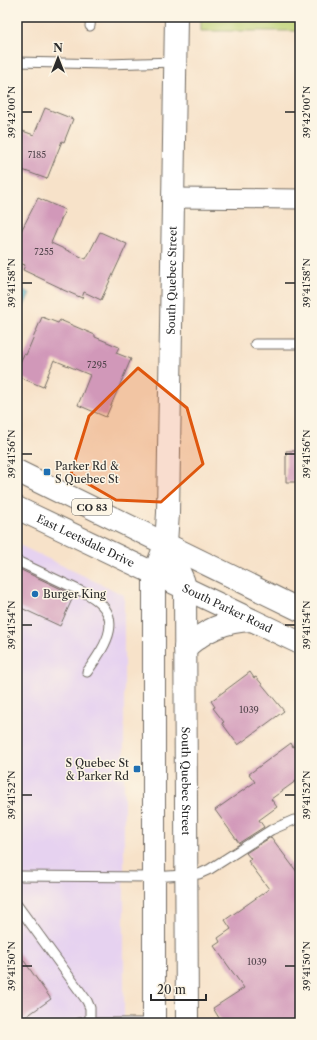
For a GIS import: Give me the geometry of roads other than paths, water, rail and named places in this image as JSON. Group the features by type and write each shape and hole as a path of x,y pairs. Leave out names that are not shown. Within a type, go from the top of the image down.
{"main road":[{"name":"South Quebec Street","path":"154,1023 154,574 166,543 176,17"},
{"name":"CO 83","path":"17,471 300,610"},
{"name":"East Leetsdale Drive","path":"17,508 154,574"},
{"name":"South Quebec Street","path":"166,543 183,580 184,588 187,1023"},
{"name":"South Parker Road","path":"154,574 300,643"},
{"path":"185,648 196,638 211,629 233,621 251,620"}],"street":[{"path":"173,198 300,199"}],"lane":[{"path":"17,62 106,64 176,62"},
{"path":"255,344 300,344"},
{"path":"17,561 89,595 98,601 106,610 110,623 108,639 87,672"},
{"path":"17,876 187,876 205,872 271,830 294,820"},
{"path":"17,905 87,1001 90,1008 90,1022"},
{"path":"79,1023 154,1023"}],"water":[{"path":"17,287 30,293 22,311 17,309"}],"place":[{"name":"Parker Rd & S Quebec St","path":"47,472"},
{"name":"Burger King","path":"35,594"},
{"name":"S Quebec St & Parker Rd","path":"137,769"}]}
